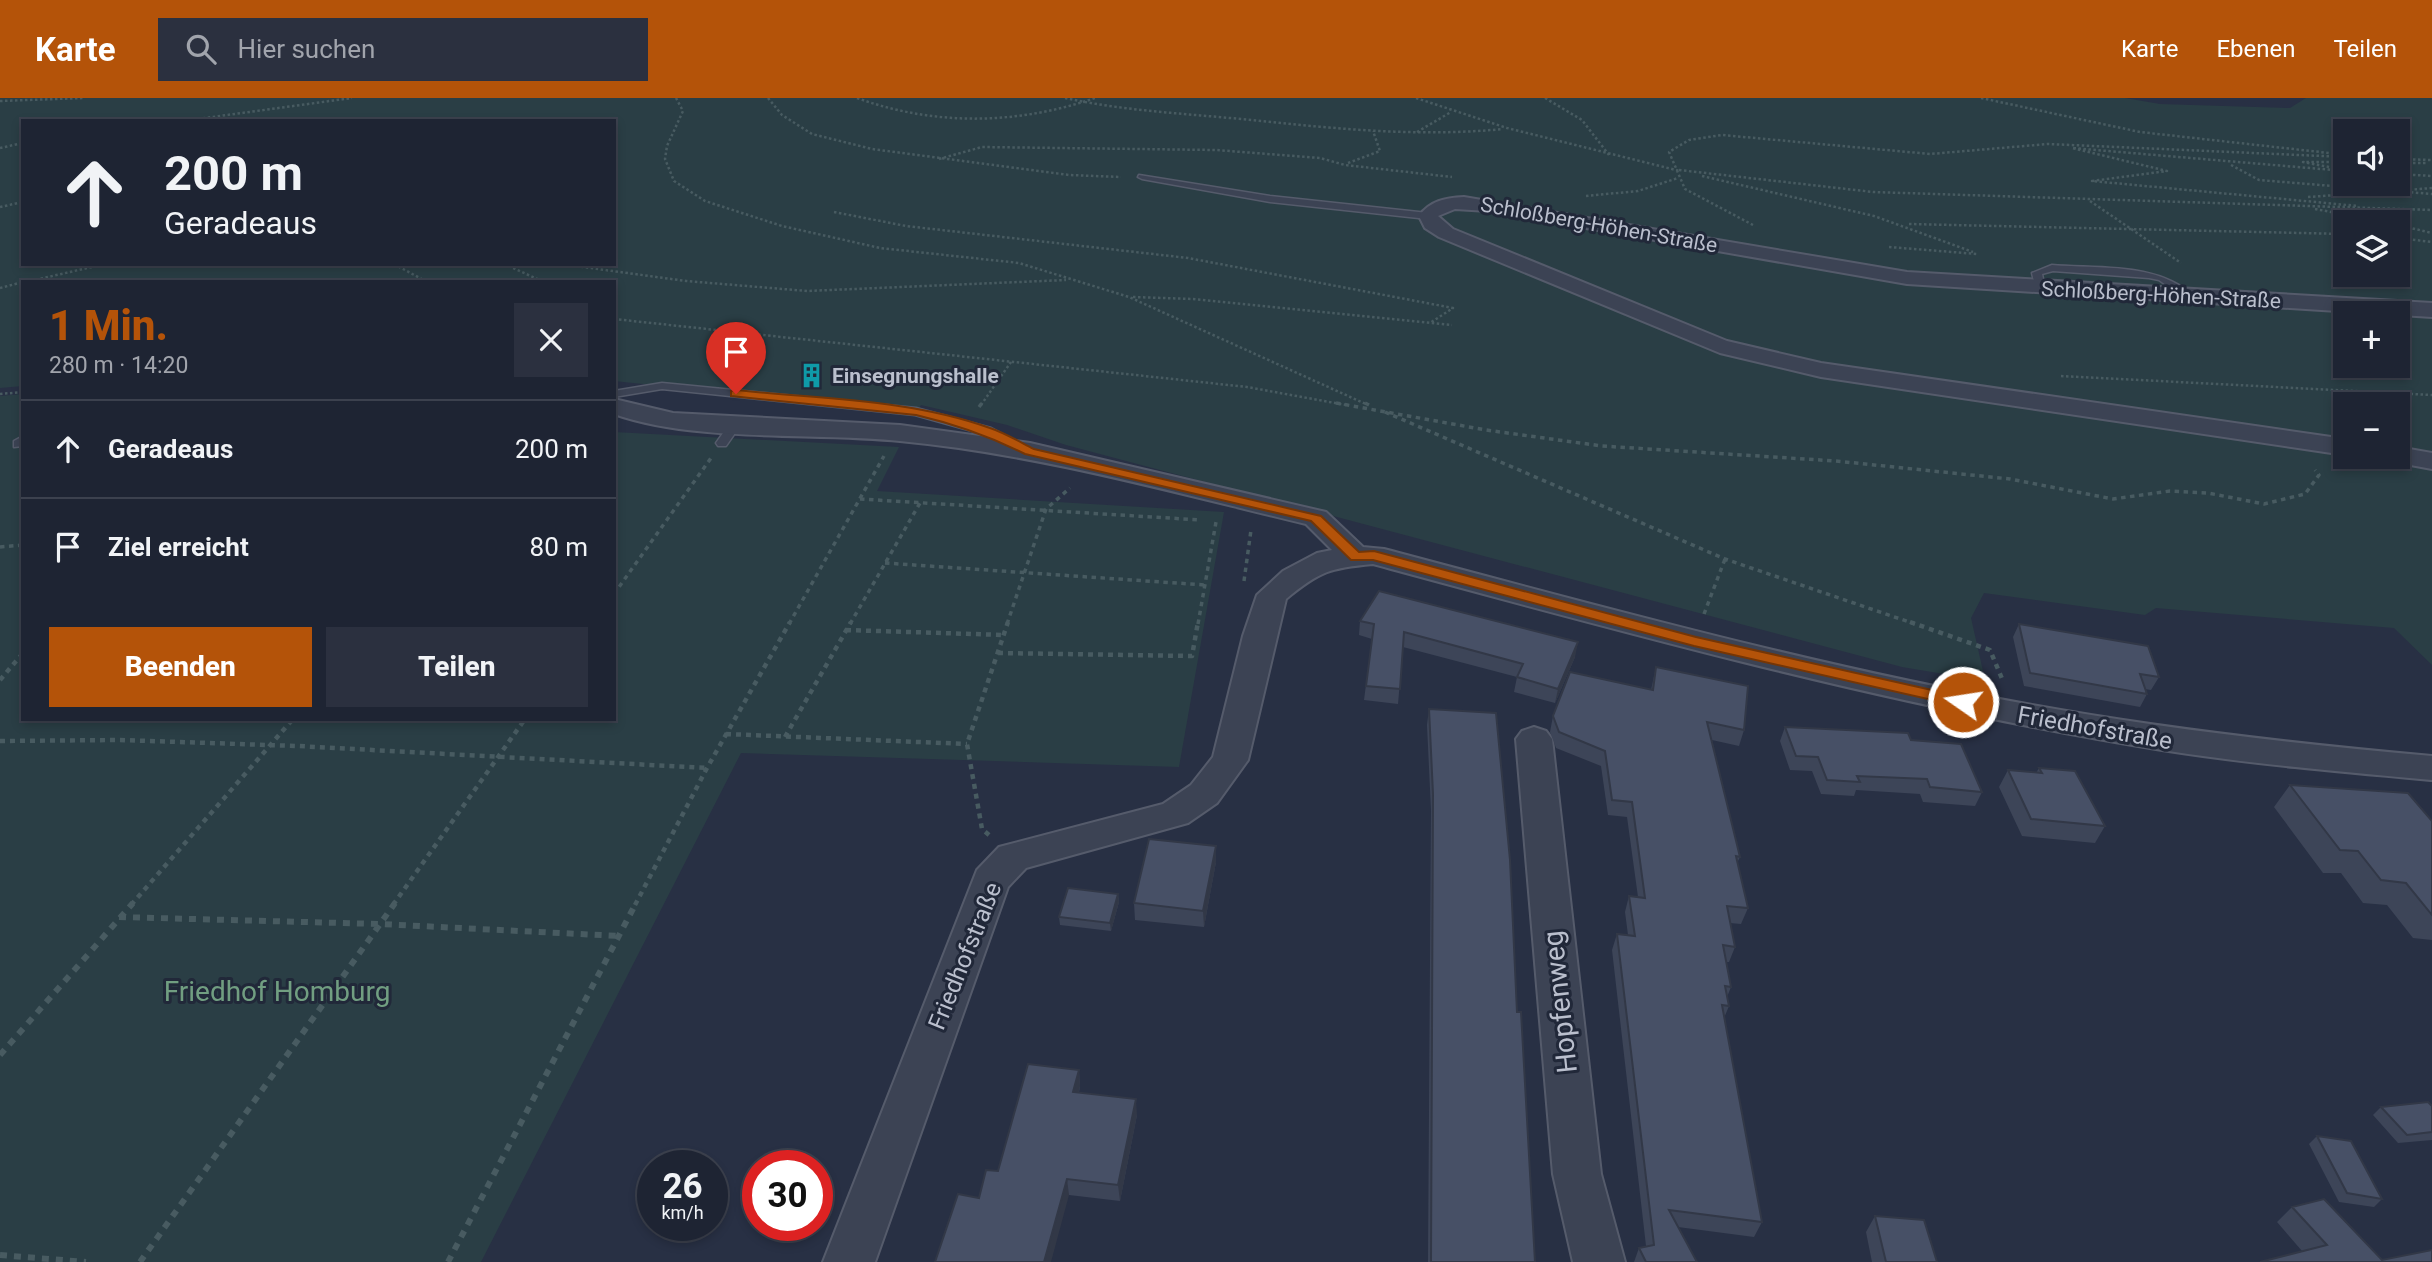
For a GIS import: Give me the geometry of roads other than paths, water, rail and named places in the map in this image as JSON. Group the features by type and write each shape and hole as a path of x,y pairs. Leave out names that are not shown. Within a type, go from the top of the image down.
{"street":[{"name":"Schloßberg-Höhen-Straße","path":"2333,445 1821,370 1744,354 1446,233 1432,224 1428,215 1432,209 1447,204 1488,205 1883,275 2040,279 2190,297 2432,310"},
{"path":"616,407 646,417 728,434 900,433 1030,451 1316,519 1356,557"},
{"path":"2410,457 2432,461"},
{"name":"Friedhofstraße","path":"849,1262 991,880 1013,857 1175,814 1203,794 1230,760 1272,596 1294,577 1327,559 1374,555 1694,642 2016,714 2213,748 2432,768"},
{"name":"Hopfenweg","path":"1534,739 1577,1174 1598,1262"}],"lane":[{"path":"1142,177 1213,189 1428,215"},
{"path":"1213,189 1223,181"},
{"path":"616,394 662,386 916,412 965,424 1030,451"}],"place":[{"name":"Einsegnungshalle","path":"812,376"}],"park label":[{"name":"Friedhof Homburg","path":"277,991"}]}
